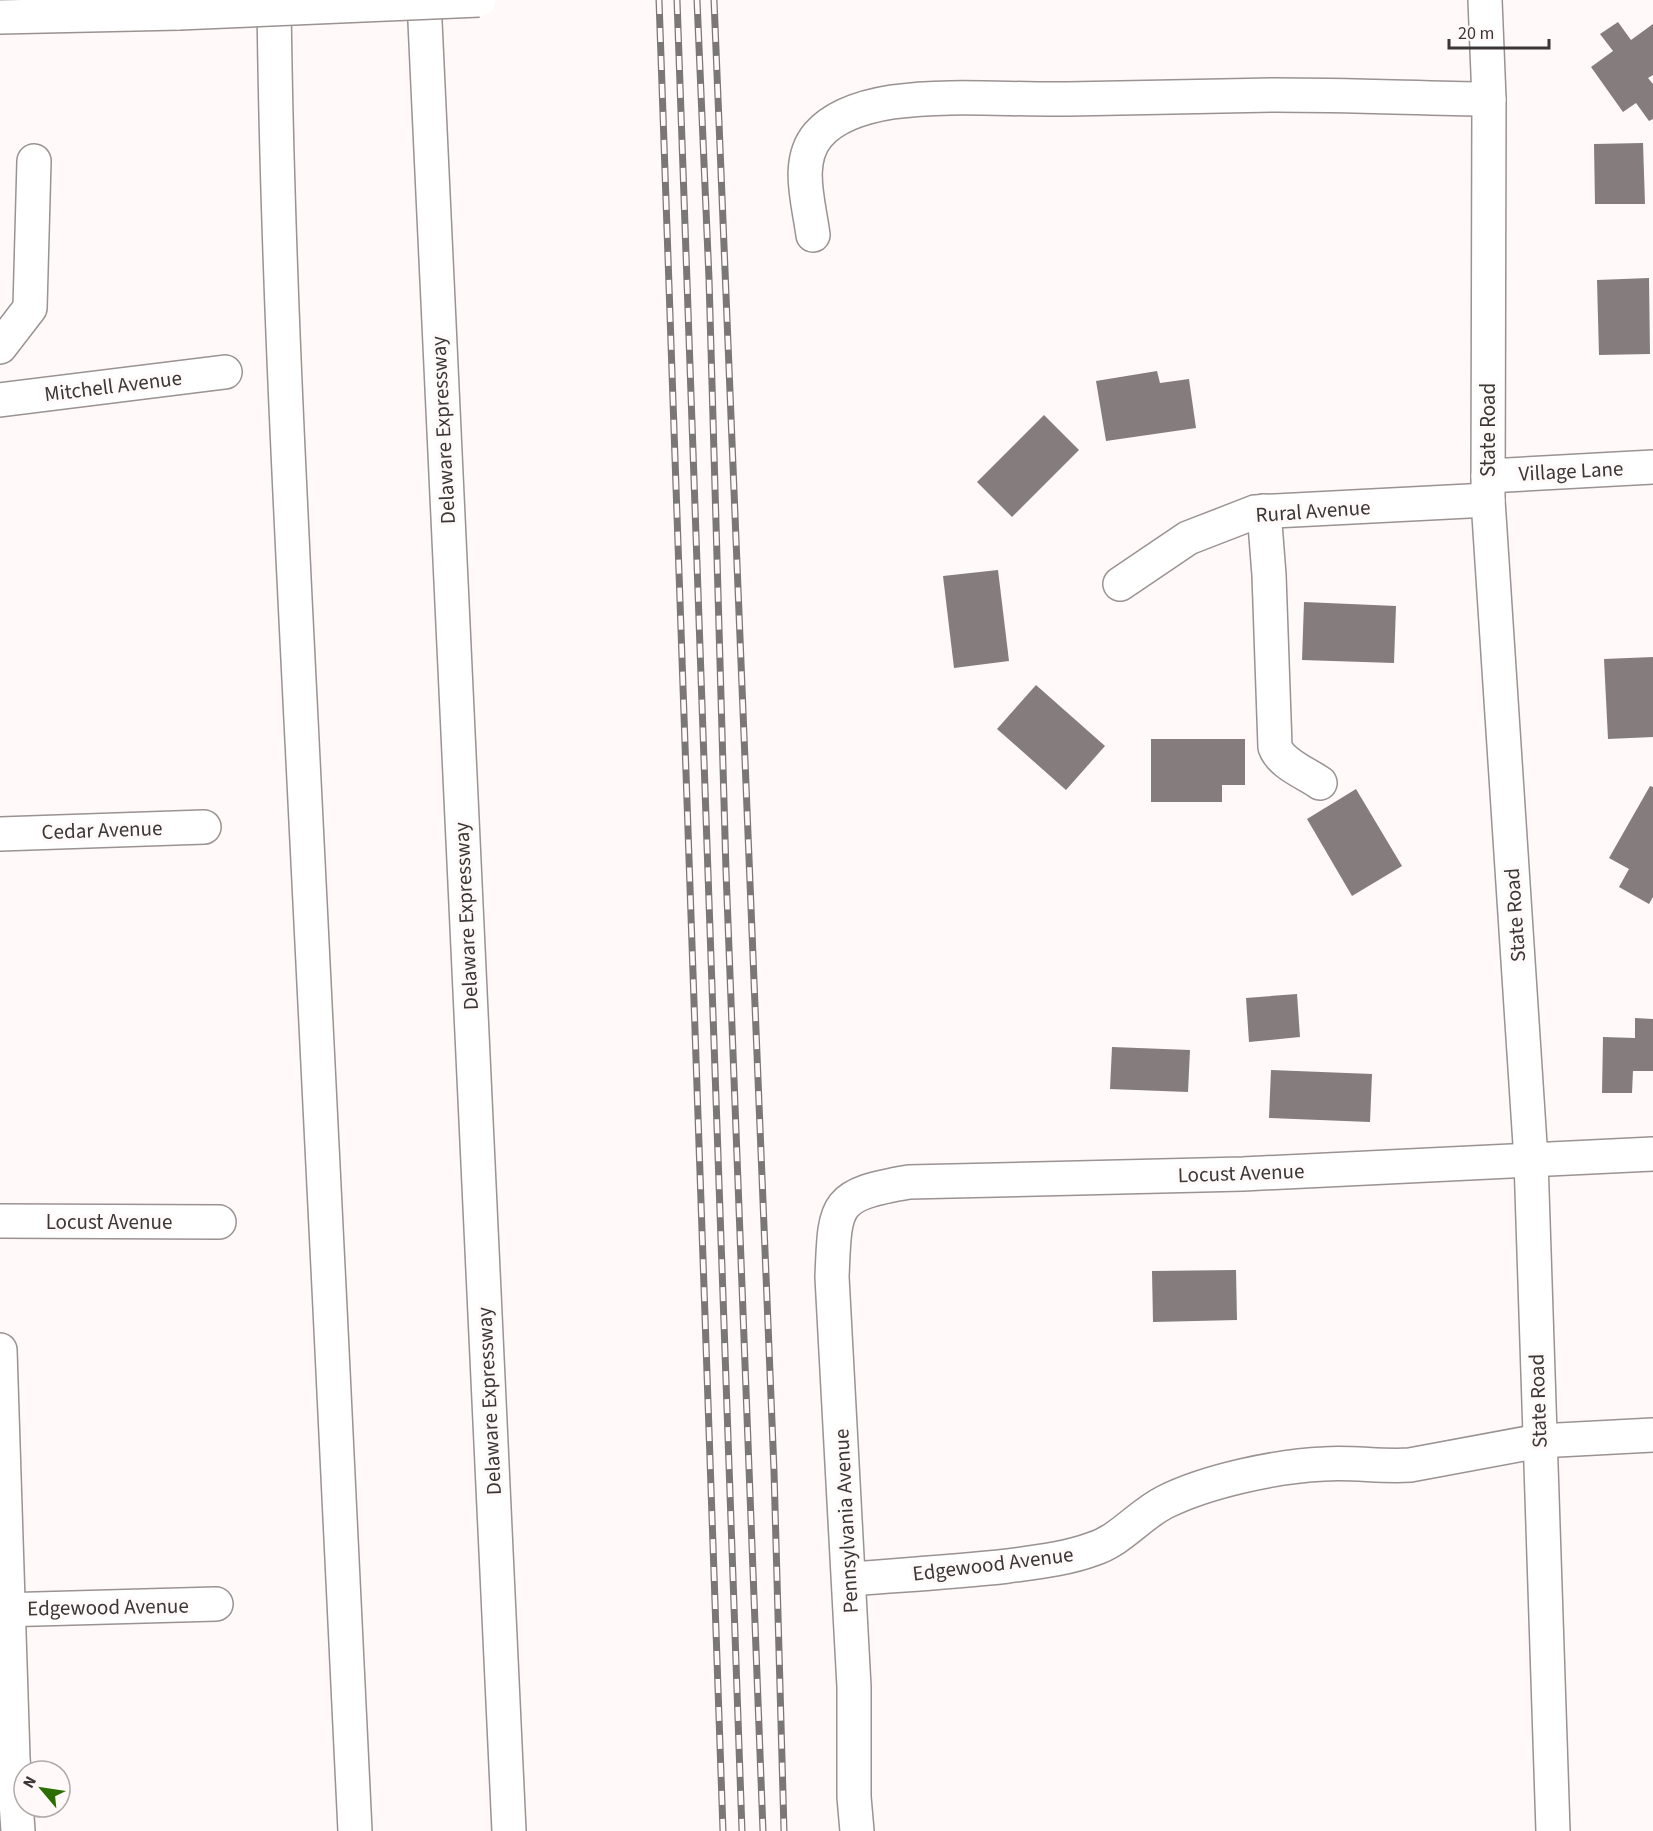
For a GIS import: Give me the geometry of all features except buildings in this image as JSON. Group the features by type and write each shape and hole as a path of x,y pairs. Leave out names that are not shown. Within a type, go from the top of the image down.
{"main road":[{"path":"274,0 277,205 292,573 336,1407 355,1831"},
{"name":"Delaware Expressway","path":"424,0 510,1831"},
{"path":"0,17 179,13 479,0"},
{"name":"State Road","path":"1485,0 1489,99 1488,488 1531,1160 1553,1831"},
{"path":"813,235 805,170 806,156 818,135 832,122 854,112 888,102 962,97 1037,99 1278,95 1489,99"},
{"path":"0,346 30,308 34,160"},
{"name":"Mitchell Avenue","path":"0,400 225,372"},
{"name":"Village Lane","path":"1488,488 1653,467"},
{"name":"Rural Avenue","path":"1120,584 1188,538 1255,512 1488,488"},
{"path":"1264,512 1269,575 1275,747 1284,760 1320,783"},
{"name":"Cedar Avenue","path":"0,834 204,827"},
{"name":"Locust Avenue","path":"839,1212 845,1203 856,1194 909,1182 1243,1174 1653,1154"},
{"name":"Pennsylvania Avenue","path":"839,1212 834,1232 832,1277 854,1687 854,1797 857,1831"},
{"name":"Locust Avenue","path":"0,1221 219,1222"},
{"path":"0,1350 4,1610 18,1831"},
{"name":"Edgewood Avenue","path":"849,1579 965,1571 1050,1561 1093,1550 1112,1541 1139,1518 1165,1502 1207,1486 1272,1470 1324,1464 1389,1467 1539,1441 1653,1435"},
{"name":"Edgewood Avenue","path":"4,1610 216,1604"}],"railway":[{"path":"659,0 723,1831"},
{"path":"677,0 742,1831"},
{"path":"697,0 709,279 726,871 763,1831"},
{"path":"714,0 774,1471 784,1831"}]}
